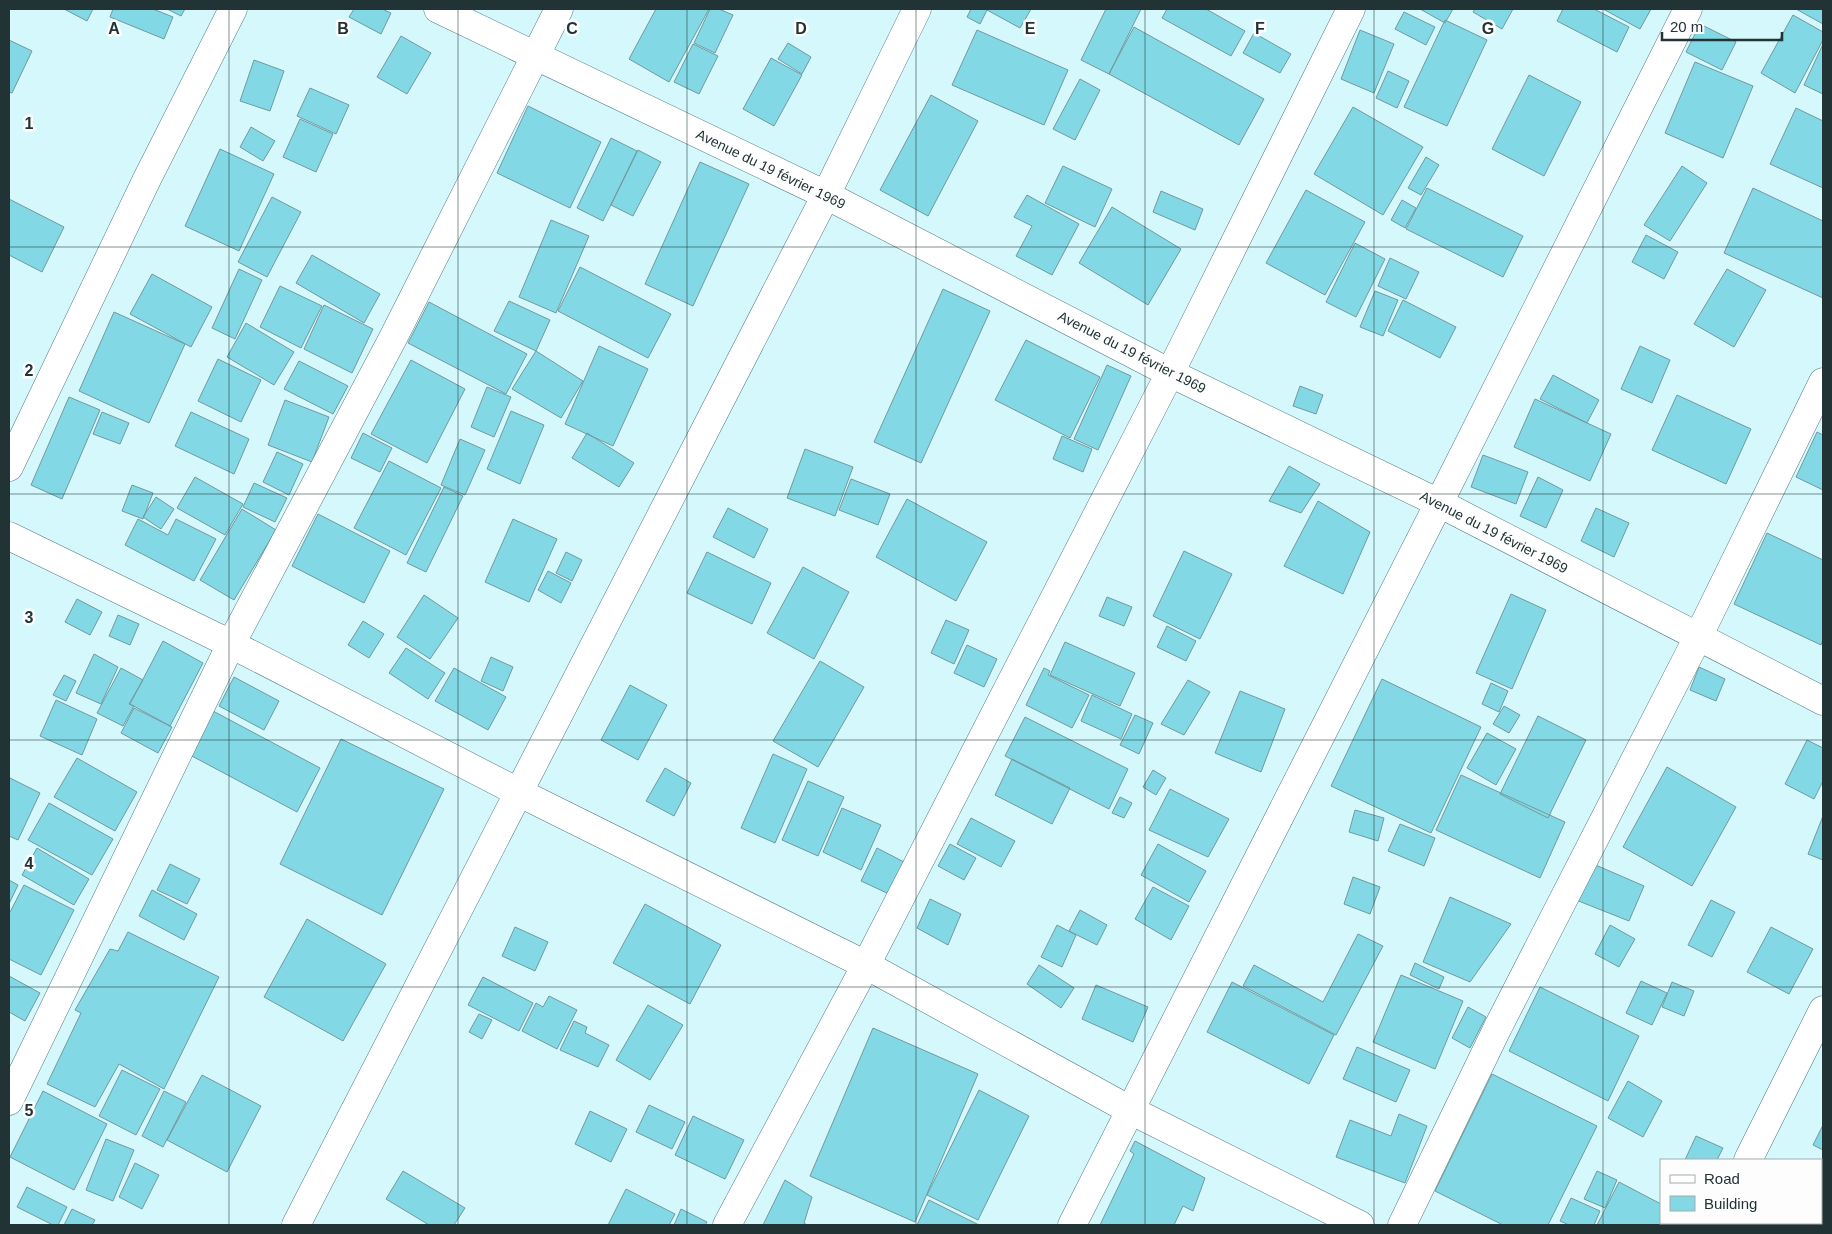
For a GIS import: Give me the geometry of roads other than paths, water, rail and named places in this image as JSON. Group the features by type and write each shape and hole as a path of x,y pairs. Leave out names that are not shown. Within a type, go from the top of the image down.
{"street":[{"path":"9,467 147,179 233,9"},
{"name":"Avenue du 19 février 1969","path":"438,9 826,195 1170,372 1439,503 1823,701"},
{"path":"9,1100 231,644 393,338 559,9"},
{"path":"296,1225 826,195 917,9"},
{"path":"727,1225 866,965 1170,372 1351,9"},
{"path":"1072,1225 1688,9"},
{"path":"1402,1225 1498,1027 1698,637 1823,382"},
{"path":"9,536 231,644 518,792 866,965 1130,1110 1360,1225"},
{"path":"1748,1159 1823,1010"}]}
